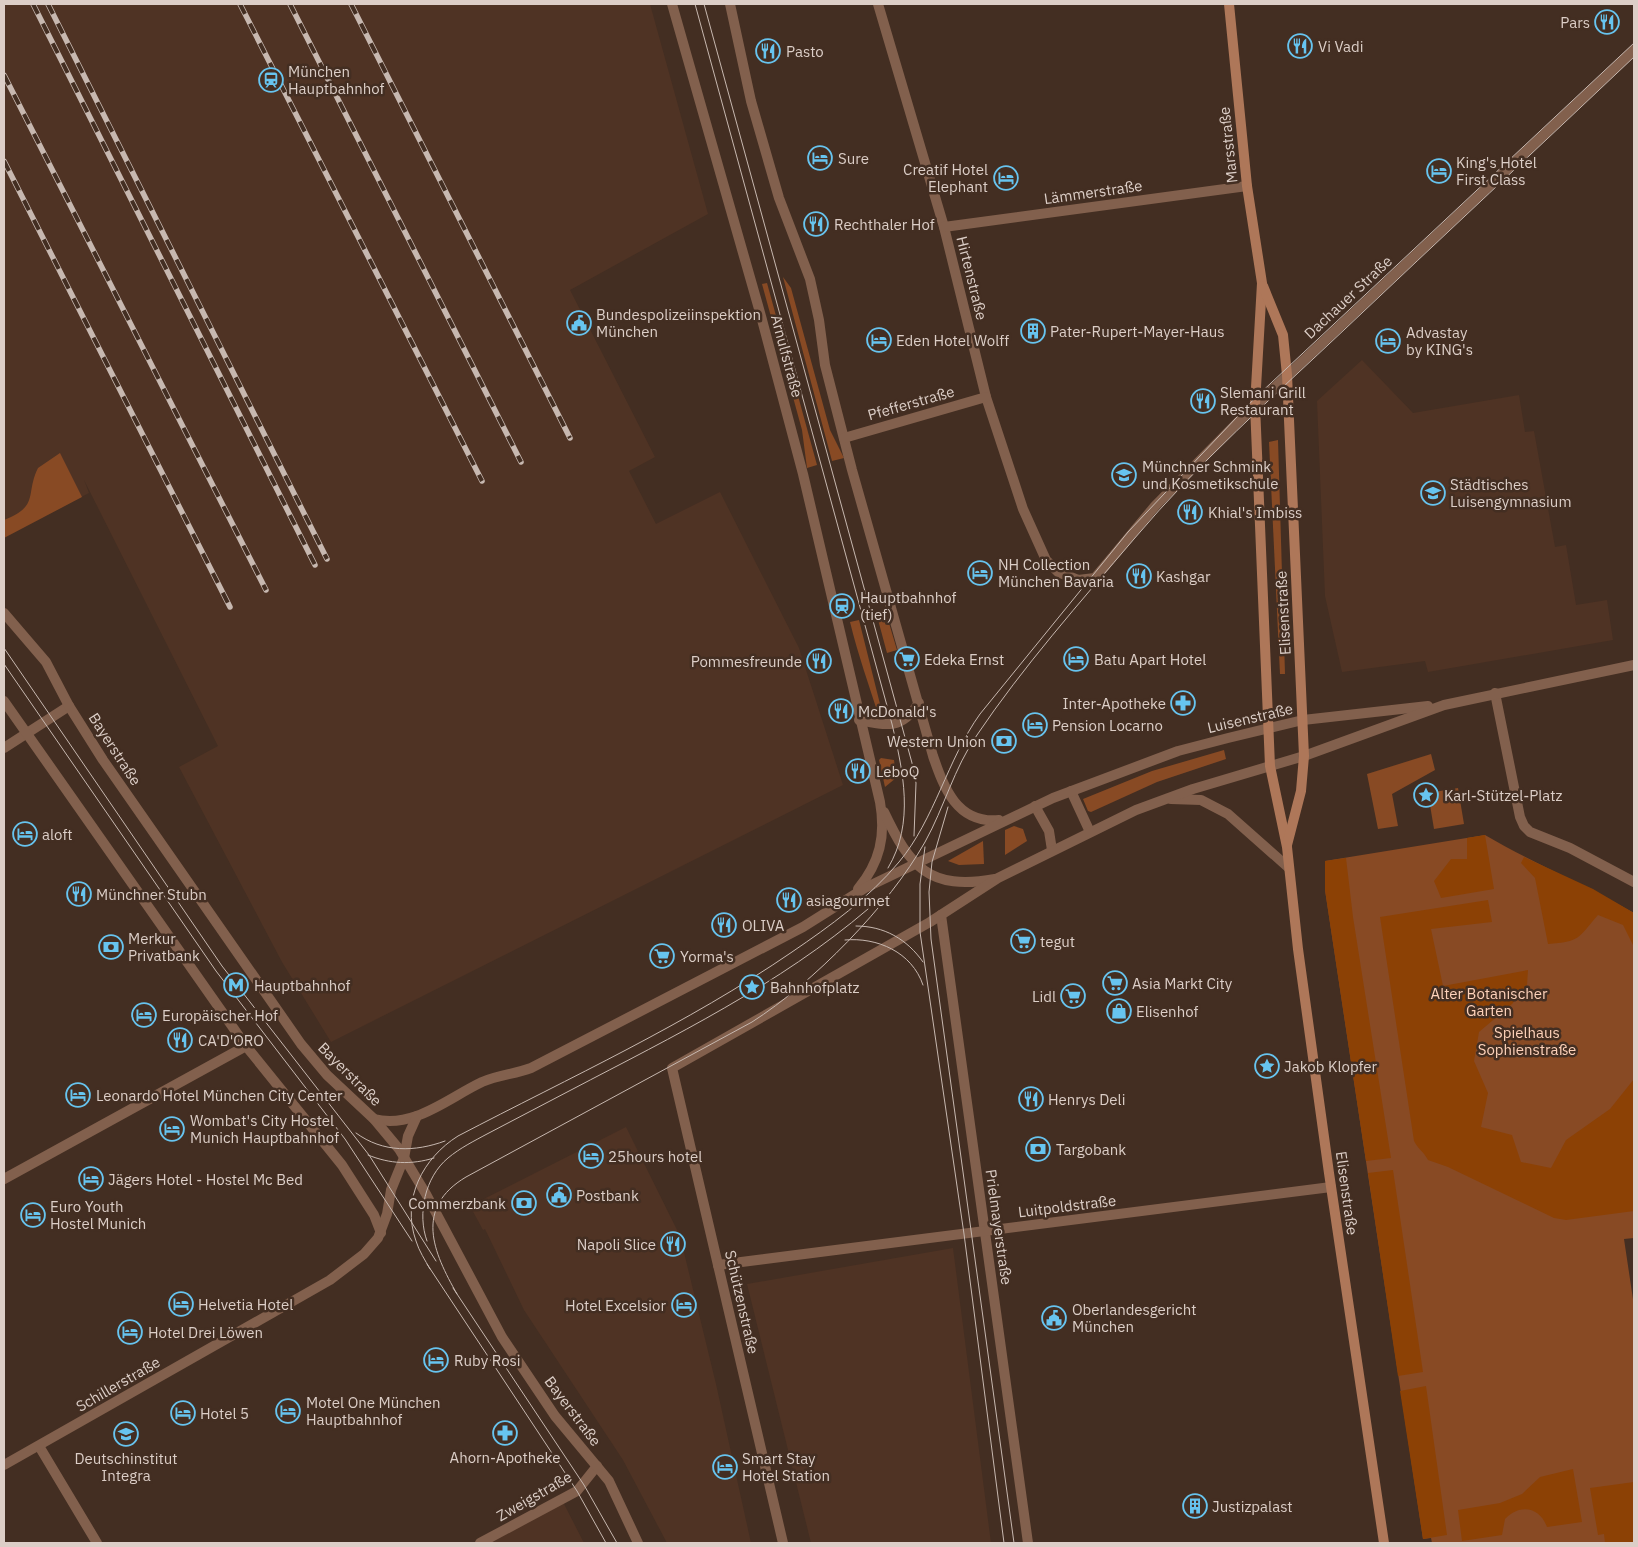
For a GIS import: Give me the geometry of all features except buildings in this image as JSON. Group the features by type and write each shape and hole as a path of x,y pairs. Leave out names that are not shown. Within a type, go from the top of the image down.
{"main road":[{"name":"Marsstraße","path":"1229,4 1247,186 1262,283 1255,405"},
{"name":"Marsstraße","path":"1262,283 1283,335 1287,375"},
{"name":"Elisenstraße","path":"1287,375 1304,756 1301,791 1287,846"},
{"name":"Elisenstraße","path":"1255,405 1270,766 1287,846 1331,1187 1384,1543"}],"street":[{"name":"Arnulfstraße","path":"672,4 761,316 803,474 859,720 880,802 883,819 880,851 870,874 853,894"},
{"path":"730,4 752,101 778,198 810,279 819,320 825,365 933,756 948,795 964,810 978,817 990,820 1007,818"},
{"name":"Hirtenstraße","path":"878,4 944,227 986,397 1023,509 1046,560 1058,572 1078,580 1095,578"},
{"name":"Dachauer Straße","path":"1095,578 1155,506 1255,405 1634,50"},
{"name":"Lämmerstraße","path":"944,227 1247,186"},
{"name":"Pfefferstraße","path":"844,438 986,397"},
{"name":"Bayerstraße","path":"4,612 46,662 69,706 103,760 301,1044 318,1065 374,1119 404,1158 502,1337 555,1416 597,1466 617,1497 638,1543"},
{"name":"Luisenstraße","path":"998,878 1136,810 1165,799 1304,756 1444,705 1634,665"},
{"path":"1495,693 1518,810 1524,826 1530,832 1570,848 1634,882"},
{"path":"4,701 246,1046 342,1165 374,1215 381,1233"},
{"path":"859,720 874,724 901,722 909,718 919,703"},
{"name":"Luisenstraße","path":"1007,818 1071,791 1178,751 1303,720 1444,705"},
{"path":"4,748 69,706"},
{"path":"1071,791 1090,832"},
{"name":"Luisenstraße","path":"1165,799 1201,800 1228,814 1289,868"},
{"name":"Arnulfstraße","path":"880,802 900,842 914,863 927,874 944,879 976,881 998,878"},
{"path":"1035,806 1049,831 1052,850"},
{"path":"374,1119 395,1122 417,1116 484,1081 519,1072 557,1054 803,926 853,894 1007,818"},
{"path":"941,915 998,878"},
{"name":"Schützenstraße","path":"783,1543 672,1068 941,915"},
{"name":"Prielmayerstraße","path":"941,915 1028,1543"},
{"path":"4,1179 246,1046"},
{"path":"404,1158 408,1136 417,1116"},
{"name":"Schillerstraße","path":"4,1464 39,1446 330,1280 369,1249 381,1233 391,1190 404,1158"},
{"name":"Luitpoldstraße","path":"718,1265 1331,1187"},
{"path":"39,1446 97,1543"},
{"name":"Zweigstraße","path":"480,1543 572,1494 584,1485 597,1466"}],"shaded area":[{"path":"4,4 650,4 708,214 570,290 655,457 629,471 656,524 720,492 799,648 843,785 331,1042 282,962 179,767 218,746 84,480 89,493 4,537"},
{"name":"Städtisches Luisengymnasium","path":"1362,360 1413,413 1519,395 1525,432 1534,431 1555,547 1566,545 1576,605 1607,600 1613,640 1428,672 1425,661 1342,672 1325,596 1317,401"},
{"path":"626,1127 680,1236 716,1384 751,1543 667,1543 623,1460 524,1310 485,1229 483,1230 470,1206"},
{"path":"953,1248 991,1543 811,1543 747,1284"},
{"path":"563,1502 584,1543 490,1543"}],"green space":[{"path":"783,277 791,288 830,430 844,458 832,461"},
{"path":"767,283 817,465 807,468 802,430 762,284"},
{"path":"1278,440 1285,674 1280,674 1269,442"},
{"path":"60,453 82,497 4,538 4,520 23,510 27,504 38,468"},
{"path":"886,613 897,650 887,653 877,616"},
{"path":"859,620 884,720 879,717 850,622"},
{"path":"1224,750 1226,759 1157,782 1091,812 1088,811 1083,799 1152,771"},
{"path":"1431,754 1435,770 1392,794 1398,826 1378,829 1367,774"},
{"path":"881,758 894,760 896,778 885,787 879,760"},
{"path":"1458,788 1464,824 1434,829 1428,793"},
{"path":"1014,826 1023,829 1027,841 1005,855 1005,830"},
{"name":"Alter Botanischer Garten","path":"1485,835 1634,913 1634,1238 1624,1239 1634,1306 1634,1543 1432,1543 1431,1538 1423,1539 1325,890 1325,861"},
{"path":"1485,835 1494,889 1441,898 1434,881 1451,859 1467,859 1467,838"},
{"path":"983,841 984,864 959,865 948,861"},
{"path":"1524,857 1593,889 1634,913 1634,947 1623,925 1598,915 1582,934 1573,940 1548,944 1535,878 1521,863"},
{"path":"1346,858 1353,917 1391,1158 1366,1161 1325,890 1325,861"},
{"path":"1488,900 1492,922 1431,929 1443,986 1528,970 1527,985 1512,1004 1479,1032 1474,1061 1488,1093 1481,1127 1512,1135 1521,1162 1551,1168 1566,1140 1610,1109 1634,1079 1634,1211 1566,1220 1554,1218 1448,1167 1428,1160 1414,1141 1380,917"},
{"path":"1393,1170 1423,1372 1398,1376 1368,1173"},
{"path":"1426,1386 1447,1535 1423,1539 1400,1391"},
{"path":"1573,1469 1582,1522 1547,1527 1544,1520 1535,1511 1523,1509 1505,1519 1502,1535 1462,1541 1458,1510 1500,1503 1522,1494 1540,1477"},
{"path":"1634,1482 1634,1543 1605,1543 1604,1534 1598,1535 1590,1488"}],"tram line":[{"path":"695,4 892,724 903,778 904,815 902,833 888,868"},
{"path":"704,4 912,763 916,783 914,836"},
{"path":"430,1269 416,1241 411,1210 413,1195 418,1181 425,1168 435,1156 458,1136 628,1049 711,1003 821,932 875,888 899,862 922,827 958,750 980,714 1128,532 1255,398 1634,43"},
{"path":"457,1294 441,1262 433,1231 434,1217 439,1202 450,1189 466,1177 752,1022 775,1006 824,965 871,917 910,867 932,829 955,774 969,748 994,710 1052,635 1158,511 1236,431 1634,57"},
{"path":"4,648 222,966 369,1155 436,1261"},
{"path":"4,664 216,971 345,1139 412,1241"},
{"path":"948,807 932,862 929,892 931,939 1014,1543"},
{"path":"925,847 920,884 920,932 964,1234 1004,1543"},
{"path":"427,1241 423,1219 425,1196 434,1175 440,1166 453,1154 477,1139 725,1008 799,962 868,909"},
{"path":"856,926 876,928 894,935 910,947 923,962"},
{"path":"845,940 869,941 892,949 911,964 918,973 923,985"},
{"path":"356,1133 366,1140 399,1149 411,1149 445,1141"},
{"path":"368,1155 384,1160 401,1162 417,1162 434,1158"},
{"path":"427,1264 577,1491 606,1543"},
{"path":"453,1288 584,1485 617,1543"}],"railway":[{"path":"33,4 315,565"},
{"path":"48,4 327,559"},
{"path":"240,4 482,481"},
{"path":"290,4 521,462"},
{"path":"351,4 570,438"},
{"path":"4,75 266,590"},
{"path":"4,161 230,607"}],"place":[{"name":"Pars","path":"1607,22"},
{"name":"Vi Vadi","path":"1300,46"},
{"name":"Pasto","path":"768,51"},
{"name":"München Hauptbahnhof","path":"271,80"},
{"name":"Sure","path":"820,158"},
{"name":"King's Hotel First Class","path":"1439,171"},
{"name":"Creatif Hotel Elephant","path":"1006,178"},
{"name":"Rechthaler Hof","path":"816,224"},
{"name":"Bundespolizeiinspektion München","path":"579,323"},
{"name":"Pater-Rupert-Mayer-Haus","path":"1033,331"},
{"name":"Eden Hotel Wolff","path":"879,340"},
{"name":"Advastay by KING's","path":"1388,341"},
{"name":"Slemani Grill Restaurant","path":"1203,401"},
{"name":"Münchner Schmink und Kosmetikschule","path":"1124,475"},
{"name":"Städtisches Luisengymnasium","path":"1433,493"},
{"name":"Khial's Imbiss","path":"1190,512"},
{"name":"NH Collection München Bavaria","path":"980,573"},
{"name":"Kashgar","path":"1139,576"},
{"name":"Hauptbahnhof (tief)","path":"842,606"},
{"name":"Edeka Ernst","path":"907,659"},
{"name":"Batu Apart Hotel","path":"1076,659"},
{"name":"Pommesfreunde","path":"819,661"},
{"name":"Inter-Apotheke","path":"1183,703"},
{"name":"McDonald's","path":"841,711"},
{"name":"Pension Locarno","path":"1035,725"},
{"name":"Western Union","path":"1004,741"},
{"name":"LeboQ","path":"858,771"},
{"name":"Karl-Stützel-Platz","path":"1426,795"},
{"name":"aloft","path":"25,834"},
{"name":"Münchner Stubn","path":"79,894"},
{"name":"asiagourmet","path":"789,900"},
{"name":"OLIVA","path":"724,925"},
{"name":"tegut","path":"1023,941"},
{"name":"Merkur Privatbank","path":"111,947"},
{"name":"Yorma's","path":"662,956"},
{"name":"Asia Markt City","path":"1115,983"},
{"name":"Hauptbahnhof","path":"236,985"},
{"name":"Bahnhofplatz","path":"752,987"},
{"name":"Lidl","path":"1073,996"},
{"name":"Elisenhof","path":"1119,1011"},
{"name":"Europäischer Hof","path":"144,1015"},
{"name":"CA'D'ORO","path":"180,1040"},
{"name":"Jakob Klopfer","path":"1267,1066"},
{"name":"Leonardo Hotel München City Center","path":"78,1095"},
{"name":"Henrys Deli","path":"1031,1099"},
{"name":"Wombat's City Hostel Munich Hauptbahnhof","path":"172,1129"},
{"name":"Targobank","path":"1038,1149"},
{"name":"25hours hotel","path":"591,1156"},
{"name":"Jägers Hotel - Hostel Mc Bed","path":"91,1179"},
{"name":"Postbank","path":"559,1195"},
{"name":"Commerzbank","path":"524,1203"},
{"name":"Euro Youth Hostel Munich","path":"33,1215"},
{"name":"Napoli Slice","path":"673,1244"},
{"name":"Helvetia Hotel","path":"181,1304"},
{"name":"Hotel Excelsior","path":"684,1305"},
{"name":"Oberlandesgericht München","path":"1054,1318"},
{"name":"Hotel Drei Löwen","path":"130,1332"},
{"name":"Ruby Rosi","path":"436,1360"},
{"name":"Motel One München Hauptbahnhof","path":"288,1411"},
{"name":"Hotel 5","path":"183,1413"},
{"name":"Ahorn-Apotheke","path":"505,1433"},
{"name":"Deutschinstitut Integra","path":"126,1434"},
{"name":"Smart Stay Hotel Station","path":"725,1467"},
{"name":"Justizpalast","path":"1195,1506"}],"park label":[{"name":"Spielhaus Sophienstraße","path":"1527,1040"}]}
